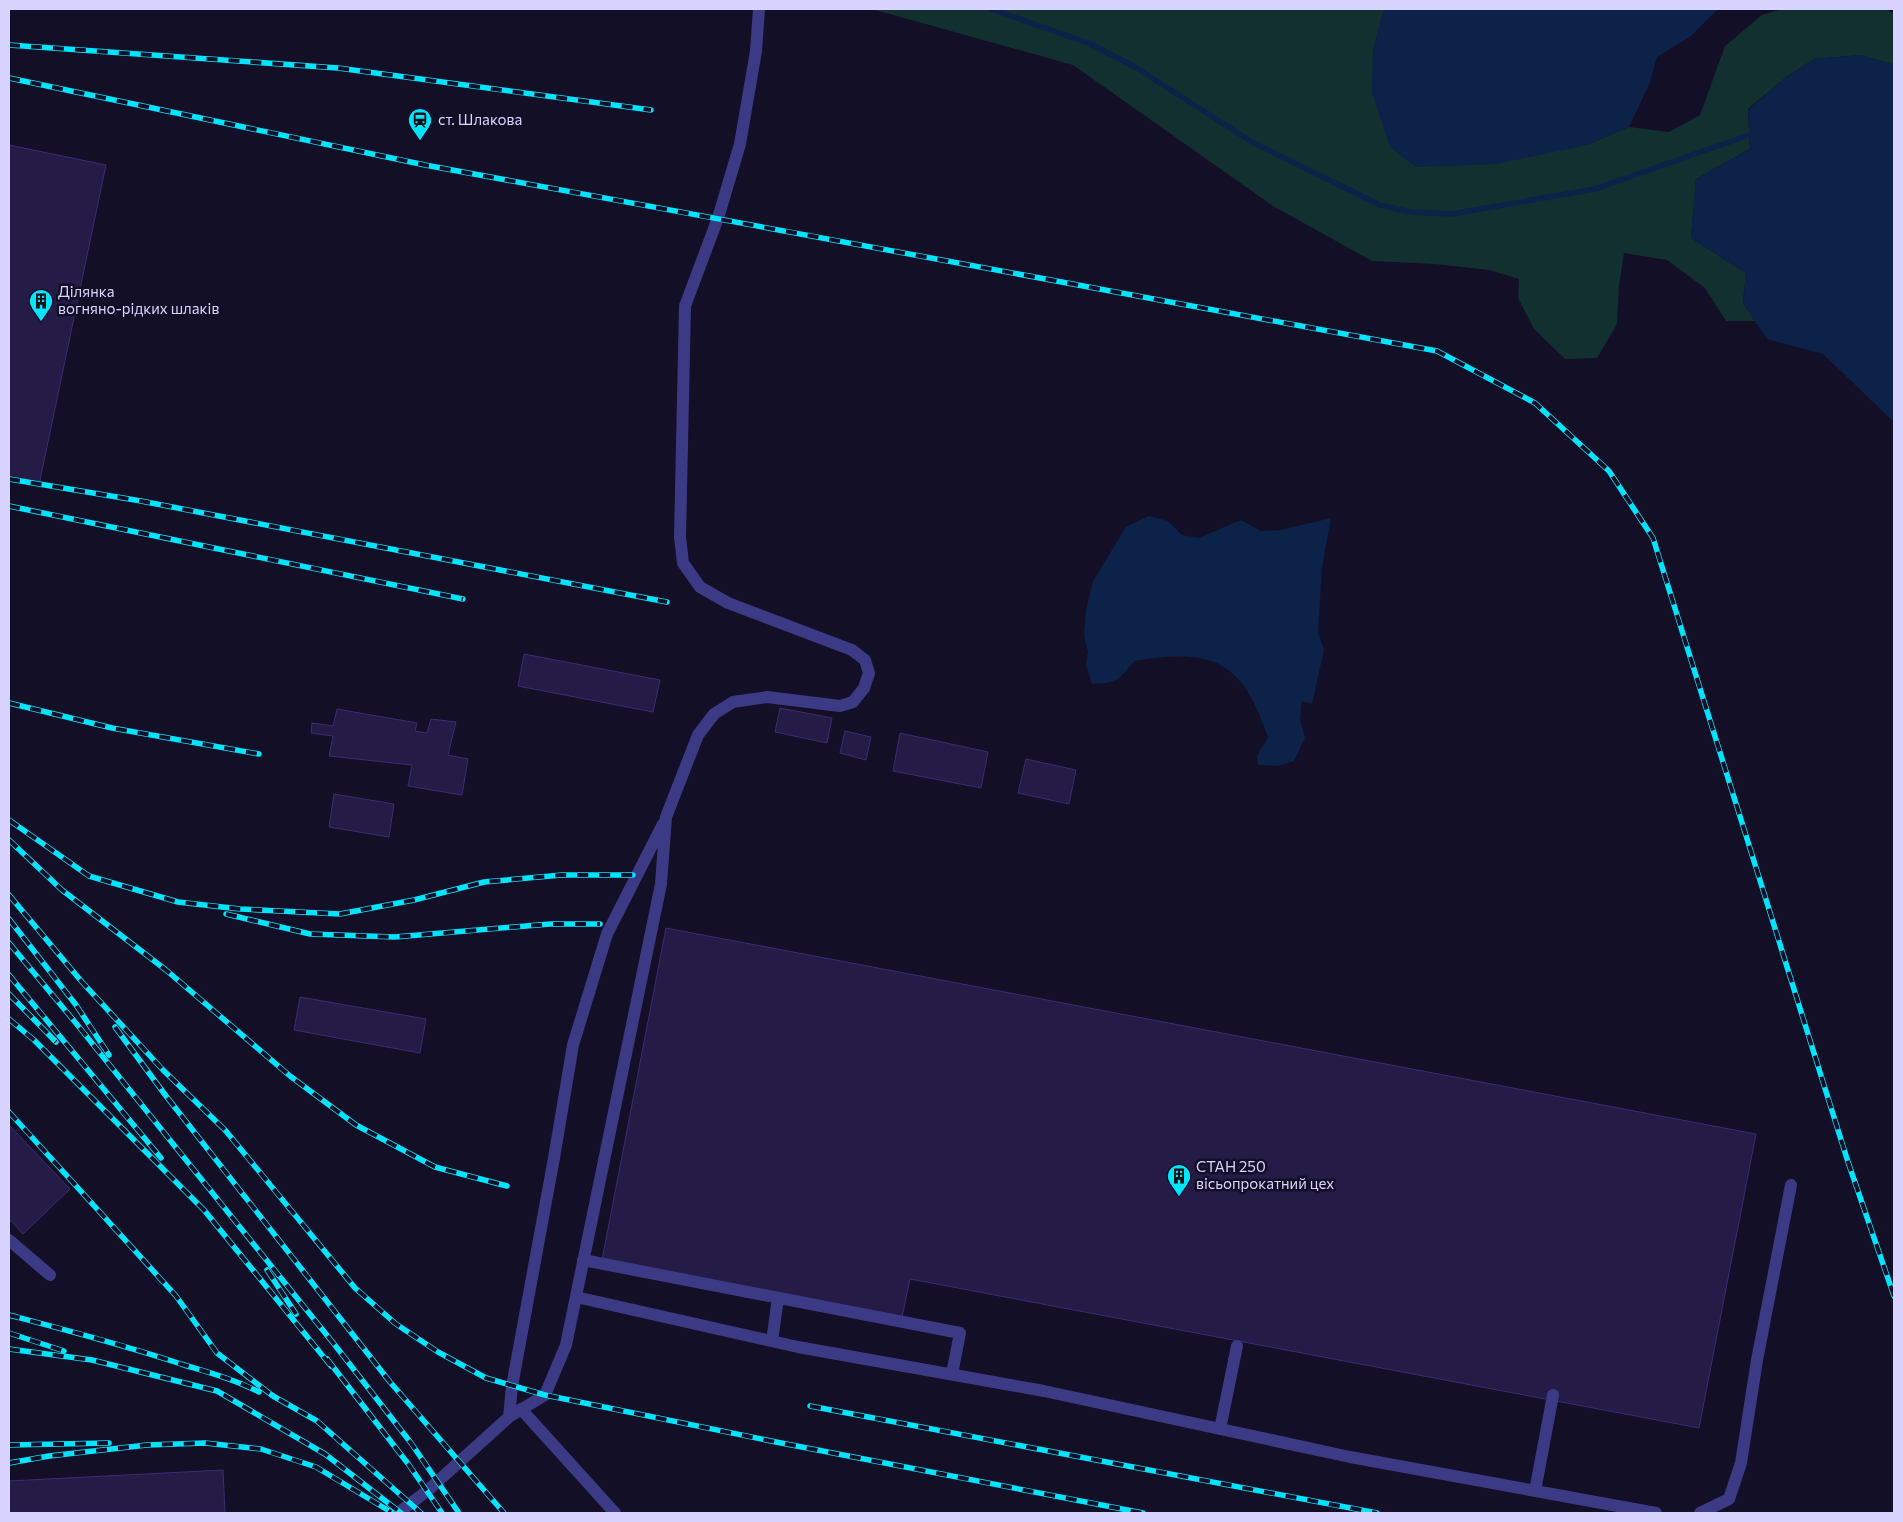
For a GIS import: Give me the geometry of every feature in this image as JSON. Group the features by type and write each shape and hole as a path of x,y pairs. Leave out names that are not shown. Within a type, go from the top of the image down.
{"lane":[{"path":"509,1417 512,1386 554,1158 572,1045 607,934 666,817 698,735 714,714 733,702 766,697 840,706 853,702 864,688 869,673 865,660 852,650 728,603 700,587 683,563 680,537 684,427 685,306 718,218 740,144 756,51 759,9"},
{"path":"398,1513 427,1491 509,1417 544,1395 566,1345 661,884 666,817"},
{"path":"1700,1513 1729,1499 1741,1463 1757,1360 1791,1185"},
{"path":"9,1240 50,1275"},
{"path":"584,1260 960,1333 952,1374"},
{"path":"576,1297 772,1341 1044,1391 1350,1457 1656,1513"},
{"path":"772,1341 778,1298"},
{"path":"1220,1429 1237,1346"},
{"path":"1535,1491 1553,1395"},
{"path":"521,1409 615,1513"}],"green space":[{"path":"872,9 1384,9 1373,51 1587,145 1629,127 1669,132 1700,115 1725,46 1762,15 1783,9 1886,9 1894,14 1894,65 1861,55 1814,59 1785,78 1748,109 1750,149 1696,179 1691,238 1746,273 1743,303 1755,321 1726,321 1705,288 1667,260 1624,253 1619,286 1617,324 1597,358 1565,359 1534,329 1518,298 1519,279 1489,270 1435,264 1372,261 1273,206 1073,65"}],"water":[{"path":"1384,9 1718,9 1691,36 1657,57 1649,85 1629,127 1587,145 1496,164 1416,167 1390,147 1372,93 1373,51"},
{"path":"1861,55 1894,65 1894,422 1823,354 1767,339 1743,303 1746,273 1691,238 1696,179 1750,149 1748,110 1785,78 1814,59"},
{"path":"1149,516 1168,521 1182,535 1199,538 1241,520 1261,531 1281,530 1331,518 1322,567 1318,633 1324,650 1312,704 1302,701 1300,719 1305,738 1294,761 1277,766 1258,765 1257,756 1268,737 1258,711 1247,691 1235,676 1221,665 1204,659 1161,657 1134,661 1117,679 1107,683 1092,684 1086,665 1088,651 1084,636 1086,610 1093,581 1126,527"}],"building":[{"name":"Ділянка вогняно-рідких шлаків","path":"9,145 106,165 39,485 9,479"},
{"path":"524,654 660,680 653,712 518,686"},
{"path":"780,708 832,718 827,743 775,732"},
{"path":"337,709 417,723 415,731 427,733 431,719 456,722 448,755 468,759 462,795 408,786 412,765 329,756 333,736 311,733 312,723 333,726"},
{"path":"845,731 871,737 866,760 840,753"},
{"path":"900,733 988,752 981,788 893,771"},
{"path":"1026,759 1076,770 1069,804 1018,793"},
{"path":"334,794 394,804 389,837 329,827"},
{"name":"СТАН 250 вісьопрокатний цех","path":"666,928 1756,1134 1699,1428 910,1279 902,1317 602,1260"},
{"path":"300,997 426,1019 420,1053 294,1030"},
{"path":"9,1125 70,1189 23,1234 9,1219"},
{"path":"223,1470 225,1513 9,1513 9,1481"}],"waterway":[{"path":"991,9 1091,44 1135,67 1252,142 1380,205 1410,212 1452,214 1595,189 1749,135"}],"railway":[{"path":"9,45 338,68 651,110"},
{"path":"9,78 425,165 1437,351 1535,403 1609,471 1653,538 1848,1162 1894,1296"},
{"path":"9,479 141,501 667,602"},
{"path":"9,506 463,599"},
{"path":"9,703 112,728 259,754"},
{"path":"9,820 89,876 178,902 240,909 340,914 414,900 484,882 562,875 633,875"},
{"path":"9,840 62,890 166,970 290,1076 356,1125 435,1167 507,1186"},
{"path":"9,895 82,982 163,1070 225,1130 355,1288 396,1324 438,1352 486,1378 545,1395 1143,1513"},
{"path":"226,914 310,934 395,937 550,924 600,924"},
{"path":"9,919 76,1005 109,1055"},
{"path":"9,943 75,1022 334,1344 411,1443 459,1513"},
{"path":"9,975 161,1158"},
{"path":"9,994 56,1042"},
{"path":"9,1019 34,1040 204,1210 331,1366"},
{"path":"115,1027 166,1096 390,1382 504,1513"},
{"path":"9,1112 176,1296 217,1353 273,1396 317,1421 421,1513"},
{"path":"267,1270 296,1314"},
{"path":"9,1315 160,1357 250,1387 259,1392"},
{"path":"9,1333 64,1351"},
{"path":"9,1349 92,1360 217,1391 325,1454 401,1513"},
{"path":"327,1359 409,1465 442,1513"},
{"path":"810,1406 1377,1513"},
{"path":"9,1445 109,1443"},
{"path":"9,1463 49,1456 147,1445 205,1443 261,1449 316,1467 391,1512"}],"place":[{"name":"ст. Шлакова","path":"420,141"},
{"name":"Ділянка вогняно-рідких шлаків","path":"41,322"},
{"name":"СТАН 250 вісьопрокатний цех","path":"1179,1197"}]}
